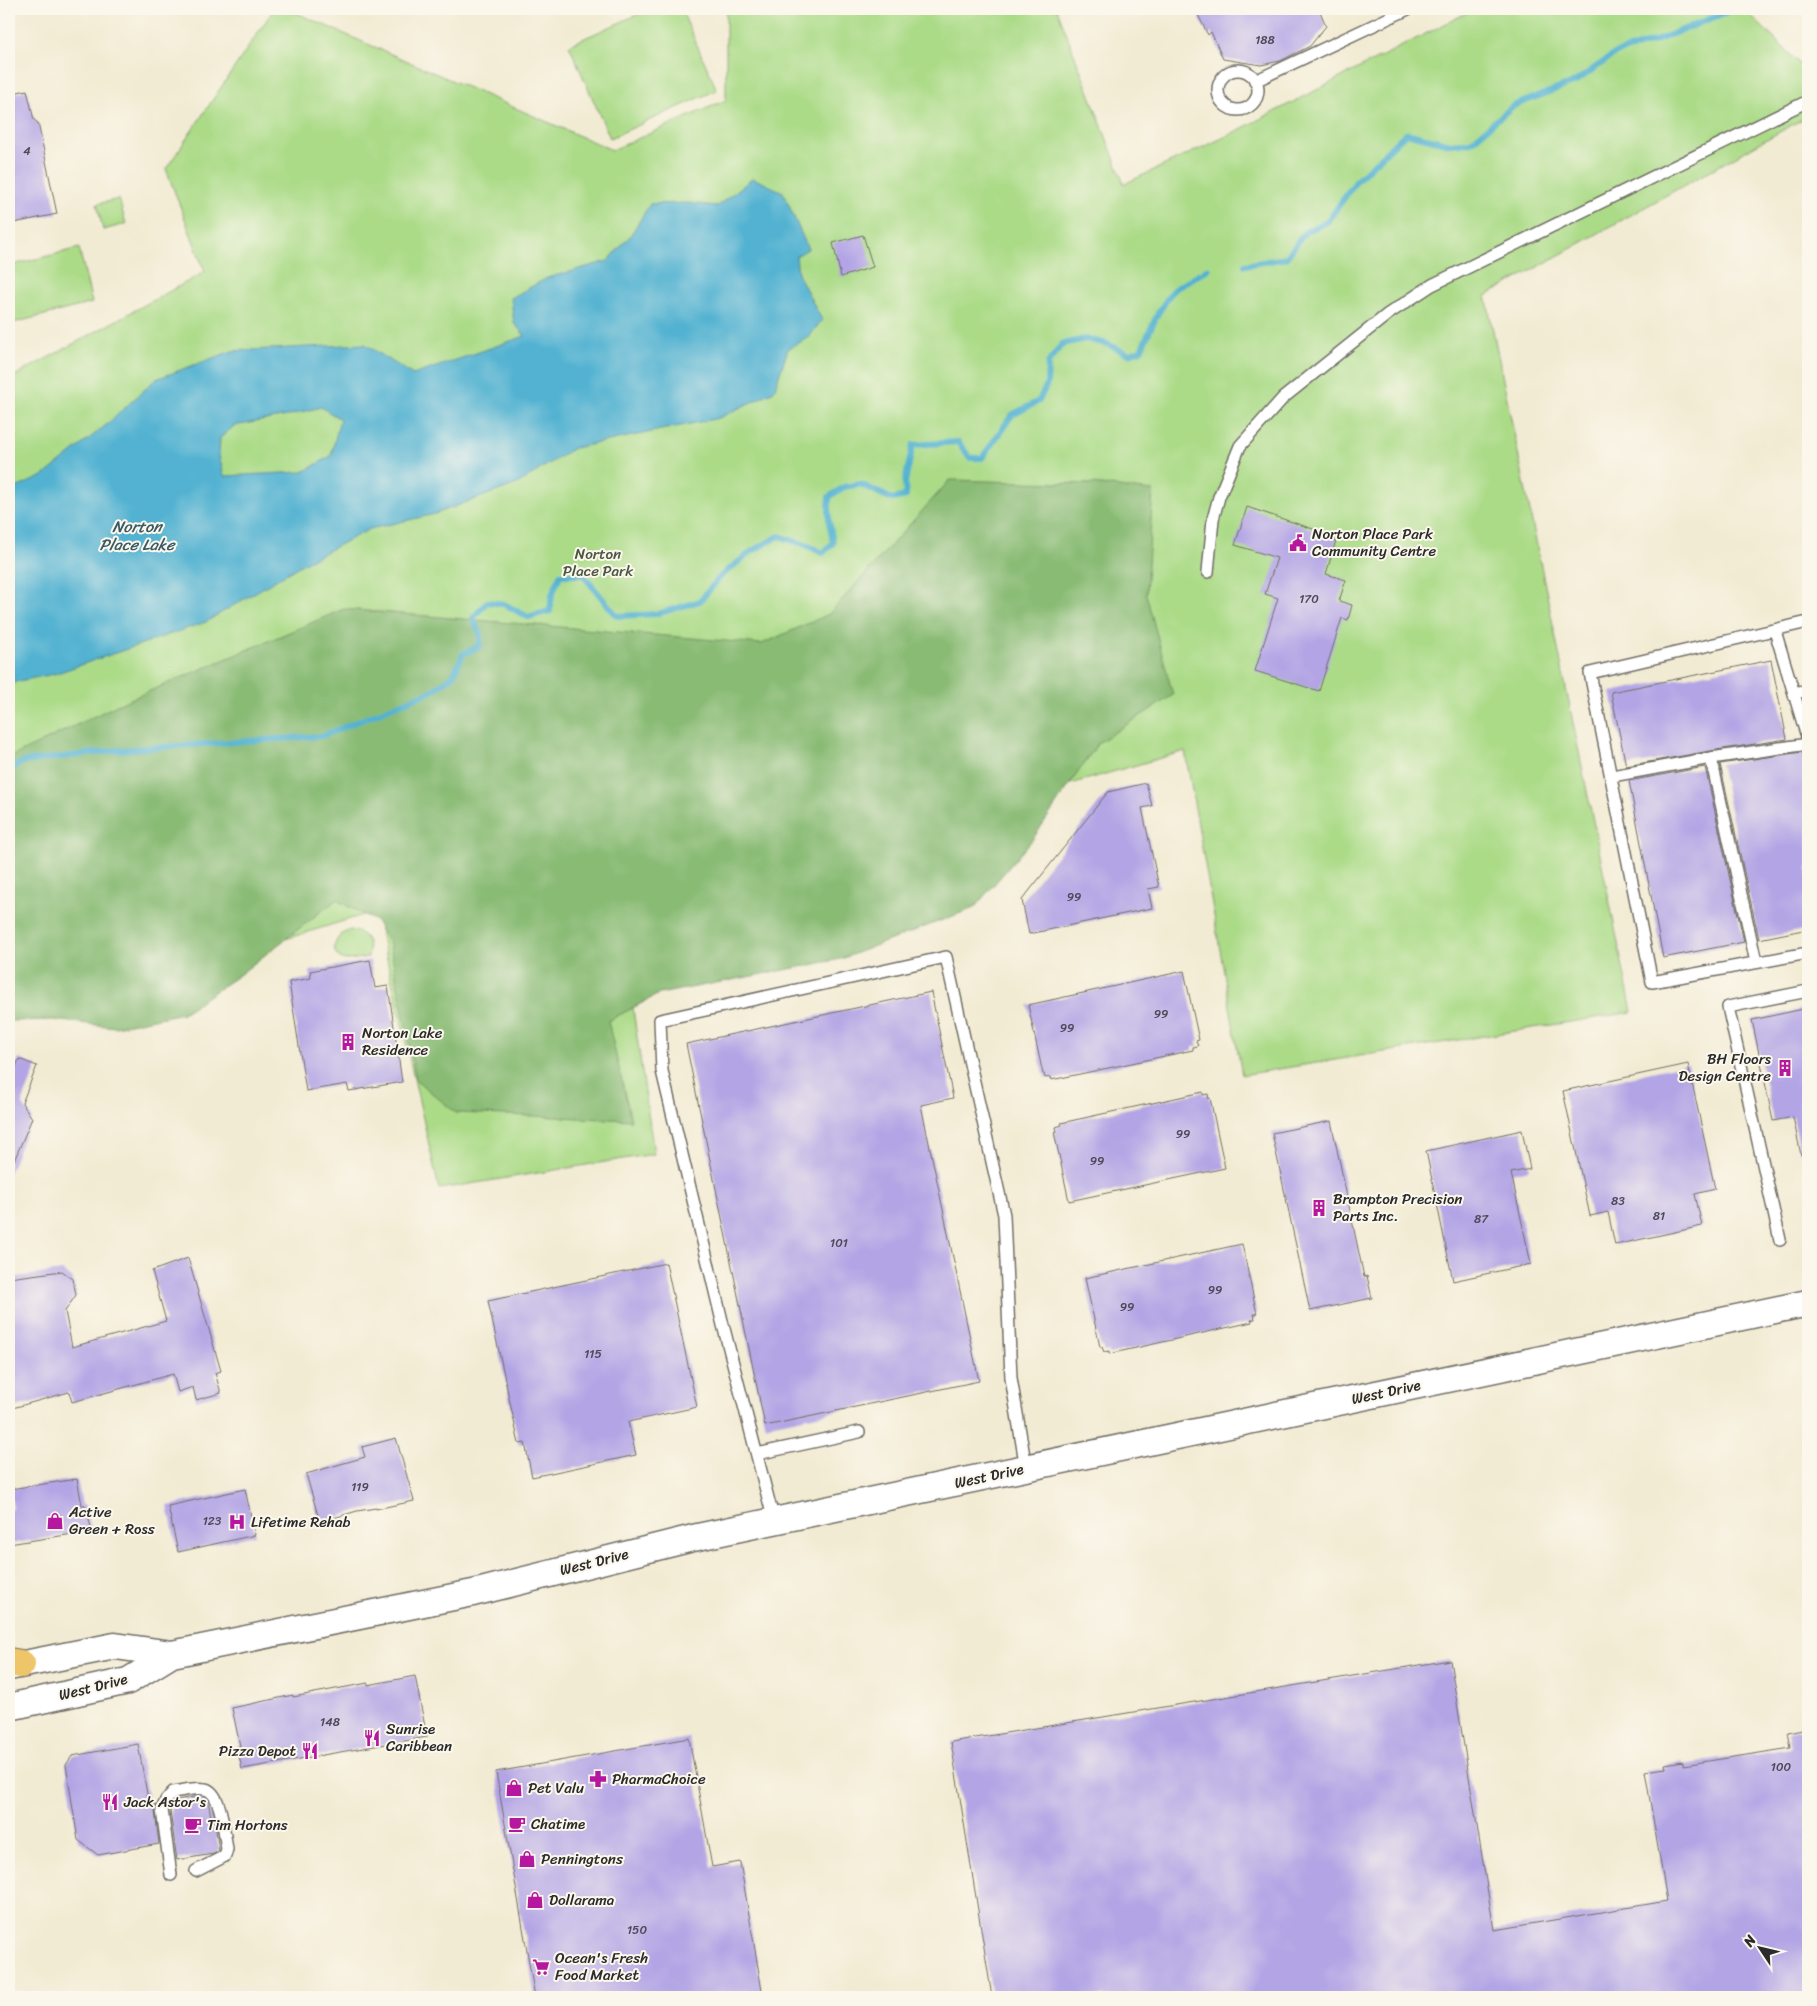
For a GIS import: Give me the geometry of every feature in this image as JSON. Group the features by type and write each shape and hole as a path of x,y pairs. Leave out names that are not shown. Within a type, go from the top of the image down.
{"street":[{"name":"West Drive","path":"13,1664 116,1646 172,1654 473,1592 774,1520 1808,1304"},
{"name":"West Drive","path":"9,1707 128,1681 172,1654"}],"lane":[{"path":"1255,81 1408,9"},
{"path":"1208,572 1213,518 1219,497 1240,446 1283,398 1388,314 1432,284 1808,101"},
{"path":"1808,622 1590,673 1652,982 1808,952"},
{"path":"1775,631 1808,740"},
{"path":"1794,693 1808,690"},
{"path":"1612,776 1711,758 1808,744"},
{"path":"1711,758 1756,962"},
{"path":"774,1520 721,1315 662,1071 660,1020 946,957 1004,1215 1011,1378 1026,1468"},
{"path":"1780,1240 1728,1007 1808,991"},
{"path":"757,1454 859,1432"},
{"path":"171,1875 162,1810 166,1800 173,1792 206,1789 211,1791 217,1799 227,1849 225,1856 196,1871"}],"green space":[{"name":"Norton Place Park","path":"274,9 287,9 612,150 726,100 726,9 1057,9 1124,184 1229,135 1474,9 1744,9 1808,72 1808,116 1486,296 1632,1012 1242,1075 1185,751 1029,796 629,981 654,1154 439,1189 376,911 137,985 9,1018 9,379 205,272 166,169"},
{"path":"650,9 681,9 717,90 610,138 569,45"},
{"path":"119,199 126,224 103,230 97,204"},
{"path":"79,248 92,303 9,324 9,266"},
{"path":"950,480 1092,484 1153,491 1146,594 1173,695 1098,743 1032,840 974,908 841,959 659,994 608,1021 631,1120 456,1113 416,1080 390,945 376,921 336,900 239,975 183,1013 115,1027 53,1020 9,1021 9,758 119,704 344,609 762,644 829,614"},
{"path":"351,930 360,933 368,942 368,957 347,960 337,956 335,951 336,941 344,933"}],"water":[{"name":"Norton Place Lake","path":"753,178 783,192 808,249 796,256 798,274 822,320 809,337 788,349 774,391 719,418 574,448 517,484 435,514 370,529 304,563 206,622 54,674 9,683 9,491 43,476 105,426 156,379 232,351 365,344 413,375 525,336 514,323 511,298 547,278 608,261 630,236 650,204 688,203 717,206","holes":["321,407 340,419 331,456 303,472 224,476 219,456 220,438 234,426 287,416"]}],"building":[{"path":"1195,9 1319,9 1326,26 1310,46 1280,61 1261,65 1223,59 1211,32 1208,35"},
{"path":"27,90 34,120 38,123 57,214 9,224 9,94"},
{"path":"863,235 873,267 841,277 833,243"},
{"path":"1247,507 1337,537 1326,574 1346,580 1339,601 1352,605 1348,620 1342,618 1319,691 1255,671 1278,598 1265,594 1277,558 1235,545"},
{"path":"1771,660 1787,739 1626,766 1611,692"},
{"path":"1802,752 1808,783 1808,929 1759,939 1720,764"},
{"path":"1705,767 1744,942 1663,958 1629,781"},
{"path":"1146,783 1152,806 1142,808 1159,887 1148,889 1152,908 1029,934 1022,900 1108,792"},
{"name":"Norton Lake Residence","path":"370,960 375,988 388,986 402,1082 349,1091 347,1084 306,1091 289,982 311,978 310,971"},
{"path":"1184,971 1199,1040 1196,1041 1198,1046 1193,1047 1193,1050 1051,1080 1050,1077 1045,1078 1028,1005"},
{"path":"931,992 953,1098 921,1105 979,1381 765,1426 686,1044"},
{"name":"BH Floors Design Centre","path":"1808,1008 1808,1154 1801,1155 1793,1117 1773,1121 1752,1020"},
{"path":"19,1059 37,1066 22,1103 32,1118 9,1173 9,1085"},
{"path":"1688,1064 1715,1189 1695,1194 1702,1226 1615,1245 1608,1212 1590,1216 1563,1091"},
{"path":"1203,1092 1203,1095 1208,1094 1210,1098 1225,1168 1069,1201 1054,1132 1057,1132 1056,1127 1062,1125 1061,1123"},
{"name":"Brampton Precision Parts Inc.","path":"1331,1121 1364,1277 1367,1276 1372,1298 1310,1311 1272,1133"},
{"path":"1522,1130 1530,1169 1511,1173 1531,1264 1453,1281 1426,1151"},
{"path":"1242,1244 1257,1314 1254,1314 1255,1319 1251,1320 1252,1322 1109,1354 1109,1351 1104,1352 1102,1347 1100,1347 1085,1278"},
{"path":"188,1258 221,1371 215,1373 221,1393 196,1400 193,1387 178,1392 173,1374 72,1402 69,1392 9,1409 9,1278 62,1271 73,1279 76,1295 65,1311 72,1347 166,1321 152,1271"},
{"path":"666,1263 697,1407 628,1422 636,1455 532,1477 525,1443 519,1444 488,1301"},
{"path":"396,1438 414,1501 357,1511 320,1522 306,1474 365,1457 362,1447"},
{"path":"77,1479 82,1505 85,1505 92,1531 9,1544 9,1510 13,1509 10,1489"},
{"path":"245,1489 255,1535 178,1552 168,1506"},
{"path":"1450,1660 1494,1930 1667,1901 1645,1771 1666,1768 1665,1764 1683,1761 1683,1765 1791,1748 1788,1732 1807,1728 1808,1997 992,1997 951,1742"},
{"path":"415,1676 427,1737 242,1769 237,1747 240,1746 232,1708 293,1695 293,1697"},
{"path":"689,1738 712,1867 740,1862 763,1997 535,1997 496,1772"},
{"name":"Jack Astor's","path":"138,1744 149,1805 156,1804 155,1811 159,1844 98,1855 78,1840 66,1765 72,1756"},
{"name":"Tim Hortons","path":"200,1796 209,1805 211,1817 214,1817 219,1851 213,1854 177,1860 170,1811 176,1800"}],"waterway":[{"path":"1245,265 1286,258 1305,232 1327,222 1357,180 1406,133 1450,144 1471,142 1513,106 1575,82 1616,53 1655,41 1732,10"},
{"path":"9,770 23,762 118,750 322,736 432,691 453,676 463,654 480,646 480,634 473,618 487,602 504,604 528,617 550,611 552,595 560,575 583,575 617,616 657,614 700,601 721,576 752,551 779,536 823,553 833,543 829,521 829,497 844,487 860,484 892,499 906,496 905,482 913,445 958,442 970,458 982,458 1012,415 1039,401 1047,384 1048,363 1062,344 1086,339 1107,344 1129,354 1141,350 1158,313 1173,290 1208,269"}],"place":[{"name":"Norton Place Park Community Centre","path":"1298,543"},
{"name":"Norton Lake Residence","path":"348,1042"},
{"name":"BH Floors Design Centre","path":"1785,1068"},
{"name":"Brampton Precision Parts Inc.","path":"1319,1208"},
{"name":"Active Green + Ross","path":"55,1521"},
{"name":"Lifetime Rehab","path":"237,1522"},
{"name":"Sunrise Caribbean","path":"372,1738"},
{"name":"Pizza Depot","path":"310,1751"},
{"name":"PharmaChoice","path":"598,1779"},
{"name":"Pet Valu","path":"514,1788"},
{"name":"Jack Astor's","path":"110,1802"},
{"name":"Chatime","path":"517,1824"},
{"name":"Tim Hortons","path":"193,1825"},
{"name":"Penningtons","path":"527,1859"},
{"name":"Dollarama","path":"535,1900"},
{"name":"Ocean's Fresh Food Market","path":"541,1967"}]}
